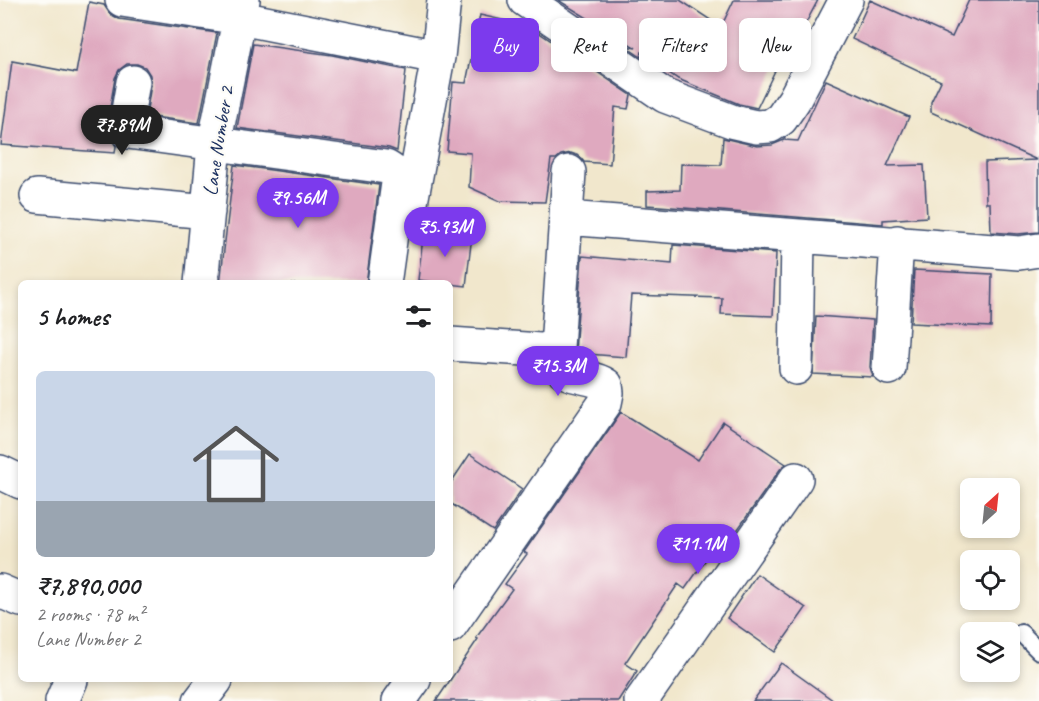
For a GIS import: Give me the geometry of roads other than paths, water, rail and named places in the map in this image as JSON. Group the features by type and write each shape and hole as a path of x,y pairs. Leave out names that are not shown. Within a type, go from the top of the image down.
{"street":[{"path":"122,0 242,9 438,57"},
{"path":"397,280 438,57 444,0"},
{"path":"525,0 665,96 734,122 756,127 770,126 781,119 846,0"},
{"name":"Lane Number 2","path":"201,280 214,145 242,9"},
{"path":"133,82 125,128 128,132 386,167 394,171 398,177 398,183 385,280"},
{"path":"453,622 605,403 606,385 598,379 567,373 559,369 556,362 568,172"},
{"path":"37,196 208,212"},
{"path":"566,218 1019,253 1039,250"},
{"path":"796,368 798,236"},
{"path":"889,368 897,242"},
{"path":"453,344 555,351"},
{"path":"0,472 18,481"},
{"path":"641,701 796,479"},
{"path":"0,591 18,599"},
{"path":"62,701 70,682"},
{"path":"200,701 214,682"},
{"path":"399,701 413,682"}],"lane":[{"path":"1020,633 1039,651"}]}
